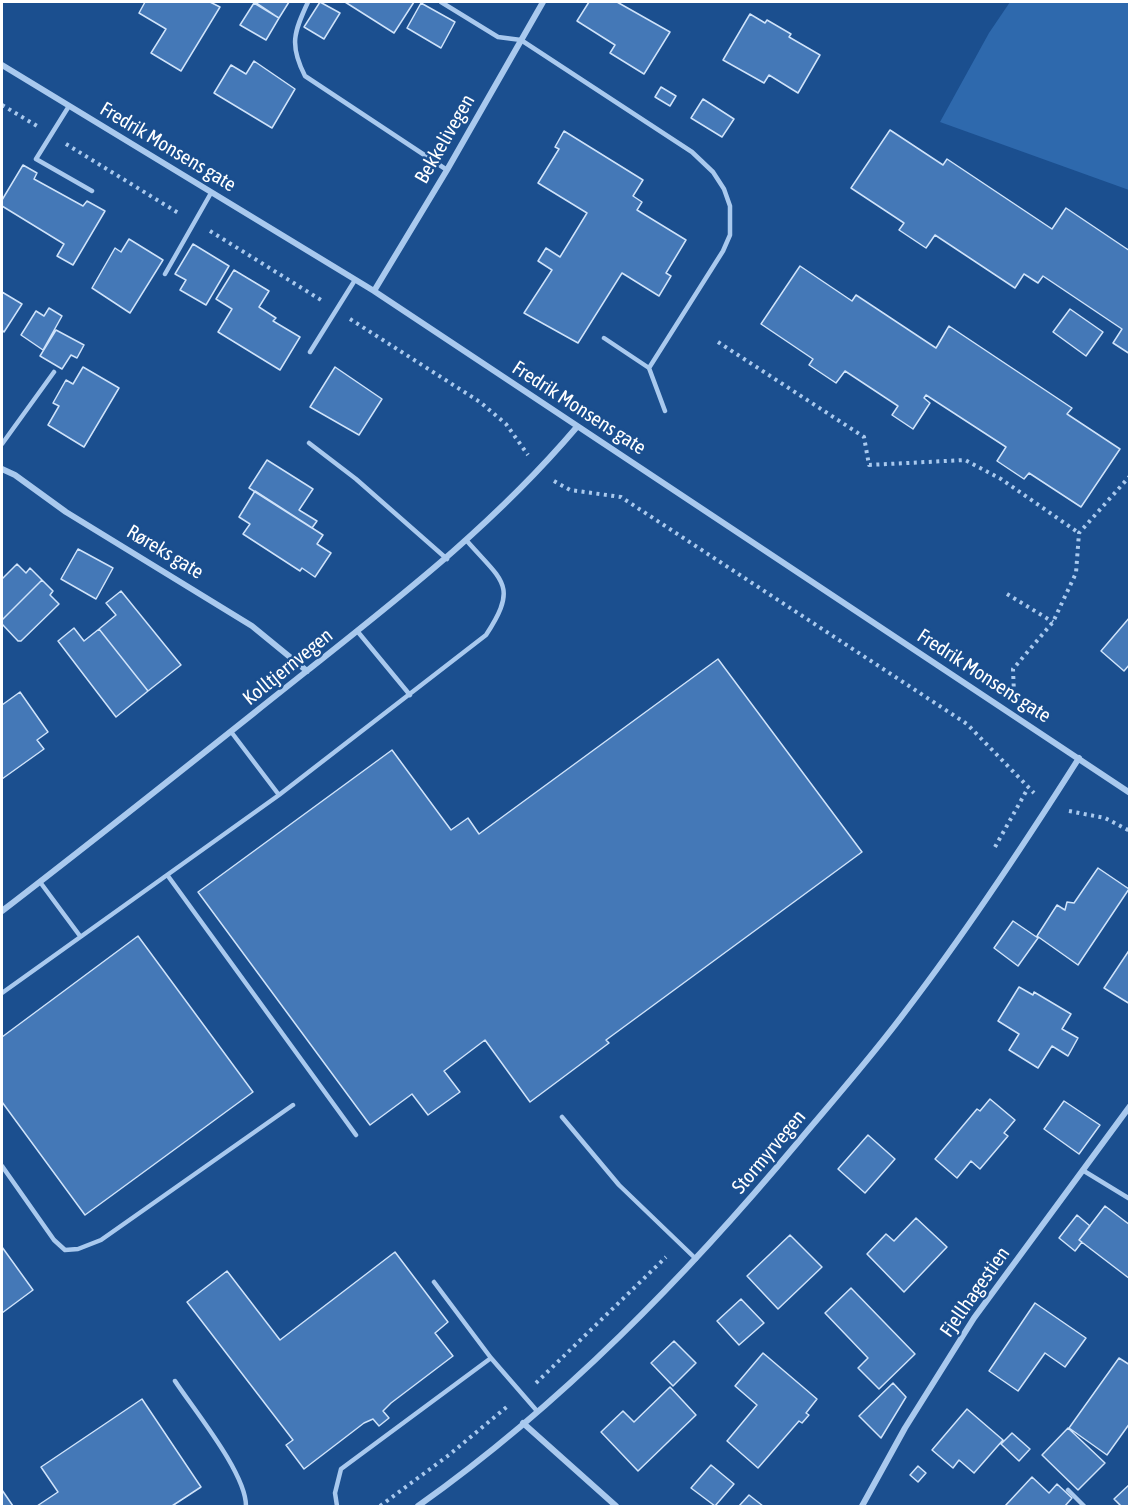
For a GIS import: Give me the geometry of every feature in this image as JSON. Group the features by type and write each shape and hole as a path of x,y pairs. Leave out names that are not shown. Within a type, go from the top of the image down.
{"street":[{"name":"Bekkelivegen","path":"374,291 447,170 543,2"},
{"name":"Fredrik Monsens gate","path":"2,65 374,291 576,428 1130,793"},
{"name":"Kolltjernvegen","path":"2,911 232,733 447,559 539,472 576,428"},
{"name":"Røreks gate","path":"2,469 15,475 66,512 252,626 307,671"},
{"name":"Stormyrvegen","path":"418,1506 523,1424 620,1338 752,1197 907,1010 977,912 1079,758"},
{"name":"Fjellhagestien","path":"862,1506 905,1428 974,1318 1130,1106"},
{"path":"523,1424 616,1506"}],"lane":[{"path":"308,2 295,33 294,56 305,76 447,170"},
{"path":"441,2 498,38 521,40 693,152 713,172 724,189 730,206 730,235 723,251 649,368"},
{"path":"69,106 36,159 92,191"},
{"path":"165,274 212,193"},
{"path":"310,352 355,280"},
{"path":"604,338 649,368 665,411"},
{"path":"2,444 54,372"},
{"path":"309,443 356,479 447,559"},
{"path":"2,993 279,795 486,635 501,613 506,595 498,577 467,541"},
{"path":"357,632 410,695"},
{"path":"232,733 279,795"},
{"path":"168,876 356,1135"},
{"path":"40,882 80,936"},
{"path":"2,1166 54,1240 65,1250 78,1249 101,1240 293,1105"},
{"path":"562,1117 619,1185 678,1245 696,1259"},
{"path":"1084,1171 1130,1199"},
{"path":"434,1282 491,1358 537,1411"},
{"path":"338,1506 334,1493 341,1469 491,1358"},
{"path":"175,1381 232,1466 246,1498 246,1506"},
{"path":"1068,1490 1084,1506"}],"path":[{"path":"718,342 864,437 869,465 964,460 1001,479 1079,533"},
{"path":"1012,714 1013,669 1053,622 1076,573 1079,533 1130,476"},
{"path":"1007,594 1053,622"},
{"path":"993,850 1028,788"},
{"path":"380,1506 449,1455 522,1395 597,1326 678,1245"}],"shaded area":[{"path":"1010,2 1129,2 1129,190 940,122 989,33"}],"building":[{"path":"145,2 210,2 220,7 181,71 151,53 166,29 139,13"},
{"path":"255,2 289,2 279,18"},
{"path":"320,2 340,13 324,39 304,27"},
{"path":"345,2 414,2 394,33"},
{"path":"589,2 617,2 670,32 644,74 610,53 615,45 577,21"},
{"path":"254,3 279,18 266,40 240,25"},
{"path":"421,3 455,22 441,48 407,28"},
{"path":"750,14 765,23 767,20 791,34 789,37 820,55 798,93 769,75 764,83 723,60"},
{"path":"254,61 295,89 272,128 214,93 231,65 246,74"},
{"path":"661,87 676,96 670,106 655,97"},
{"path":"703,99 734,119 722,137 691,118"},
{"path":"890,130 943,165 947,159 1052,229 1066,208 1130,251 1130,354 1113,343 1122,329 1043,276 1038,283 1024,274 1015,288 935,235 926,248 899,230 904,223 851,188"},
{"path":"564,131 643,180 633,196 642,202 637,210 686,240 666,273 671,276 659,296 622,273 578,343 524,313 552,270 538,261 546,248 560,257 587,213 538,183 559,149 555,147"},
{"path":"23,165 37,173 34,179 83,206 87,201 105,211 73,265 57,256 64,244 2,206 2,200"},
{"path":"129,239 163,260 130,313 92,288 115,248 121,252"},
{"path":"193,244 229,266 206,305 180,290 186,280 175,274"},
{"path":"800,266 852,301 856,295 936,348 949,326 1072,408 1067,414 1120,449 1081,507 1029,473 1024,479 997,461 1006,447 926,395 924,398 930,403 913,429 892,415 898,406 845,371 836,383 809,365 813,359 761,324"},
{"path":"234,270 269,291 259,307 276,318 273,321 300,337 280,370 218,332 232,309 216,299"},
{"path":"2,292 22,304 4,332 2,330"},
{"path":"49,308 62,316 43,350 21,335 36,311 44,316"},
{"path":"1070,309 1103,332 1086,356 1053,332"},
{"path":"56,330 84,345 77,358 71,355 62,369 40,356"},
{"path":"83,367 119,388 84,447 48,425 59,406 53,403 66,380 73,384"},
{"path":"335,367 382,399 359,435 310,407"},
{"path":"267,460 313,489 299,510 317,521 312,528 249,488"},
{"path":"255,491 323,535 317,544 331,553 315,577 302,568 300,571 243,534 250,524 239,517"},
{"path":"78,549 113,568 96,599 61,579"},
{"path":"17,564 26,573 30,568 42,580 2,620 2,579"},
{"path":"42,580 53,591 50,595 59,604 21,641 18,641 2,624 2,620"},
{"path":"121,591 181,665 148,691 99,629 116,615 106,603"},
{"path":"1130,617 1130,664 1124,671 1101,651"},
{"path":"74,628 84,641 99,629 148,691 116,717 58,641"},
{"path":"718,659 862,852 606,1040 609,1043 530,1102 485,1040 444,1071 460,1092 428,1115 412,1094 370,1125 198,892 392,750 451,830 468,818 479,834"},
{"path":"20,692 48,732 37,740 44,749 2,779 2,705"},
{"path":"1098,868 1129,889 1078,965 1037,936 1057,905 1065,910 1067,902 1074,903"},
{"path":"1013,921 1038,938 1018,966 994,948"},
{"path":"138,936 253,1092 85,1215 2,1102 2,1037"},
{"path":"1130,949 1130,1004 1104,988"},
{"path":"1019,987 1033,995 1034,992 1071,1014 1062,1029 1078,1038 1068,1056 1052,1046 1038,1068 1009,1050 1019,1034 998,1021"},
{"path":"990,1099 1015,1120 1004,1133 1008,1136 980,1169 971,1161 957,1178 935,1159 977,1109 980,1111"},
{"path":"1064,1101 1100,1125 1079,1154 1044,1129"},
{"path":"868,1135 895,1159 865,1193 838,1169"},
{"path":"1105,1206 1130,1225 1130,1279 1079,1240"},
{"path":"1077,1215 1090,1226 1079,1240 1082,1242 1075,1251 1059,1238"},
{"path":"916,1218 947,1247 904,1292 867,1254 886,1234 894,1241"},
{"path":"790,1235 822,1267 778,1309 747,1276"},
{"path":"2,1247 33,1290 2,1313"},
{"path":"395,1252 448,1322 435,1333 453,1356 391,1403 383,1411 389,1418 379,1426 373,1419 364,1423 304,1469 286,1445 293,1440 187,1302 227,1271 280,1340"},
{"path":"851,1288 915,1354 879,1389 858,1368 868,1358 825,1313"},
{"path":"741,1299 764,1323 739,1345 717,1321"},
{"path":"1035,1303 1086,1338 1065,1367 1045,1353 1018,1391 989,1371"},
{"path":"674,1341 696,1363 673,1386 651,1363"},
{"path":"763,1353 817,1399 806,1413 809,1415 802,1423 799,1421 758,1468 727,1441 757,1405 735,1386"},
{"path":"1119,1358 1130,1365 1130,1423 1107,1455 1069,1428"},
{"path":"893,1383 906,1397 881,1438 859,1416"},
{"path":"670,1387 696,1415 638,1471 601,1432 623,1411 634,1422"},
{"path":"142,1399 201,1487 172,1506 37,1506 58,1492 41,1467"},
{"path":"967,1409 1003,1440 974,1473 959,1460 953,1468 932,1450"},
{"path":"1068,1428 1105,1463 1078,1490 1042,1455"},
{"path":"1012,1433 1030,1449 1019,1461 1001,1444"},
{"path":"711,1465 734,1484 715,1506 691,1488"},
{"path":"918,1466 926,1473 918,1482 910,1475"},
{"path":"1032,1477 1049,1493 1057,1484 1072,1498 1065,1506 1005,1506"},
{"path":"1130,1484 1130,1506 1121,1506 1114,1499"},
{"path":"2,1490 13,1506 2,1506"},
{"path":"749,1495 763,1506 739,1506"}]}
